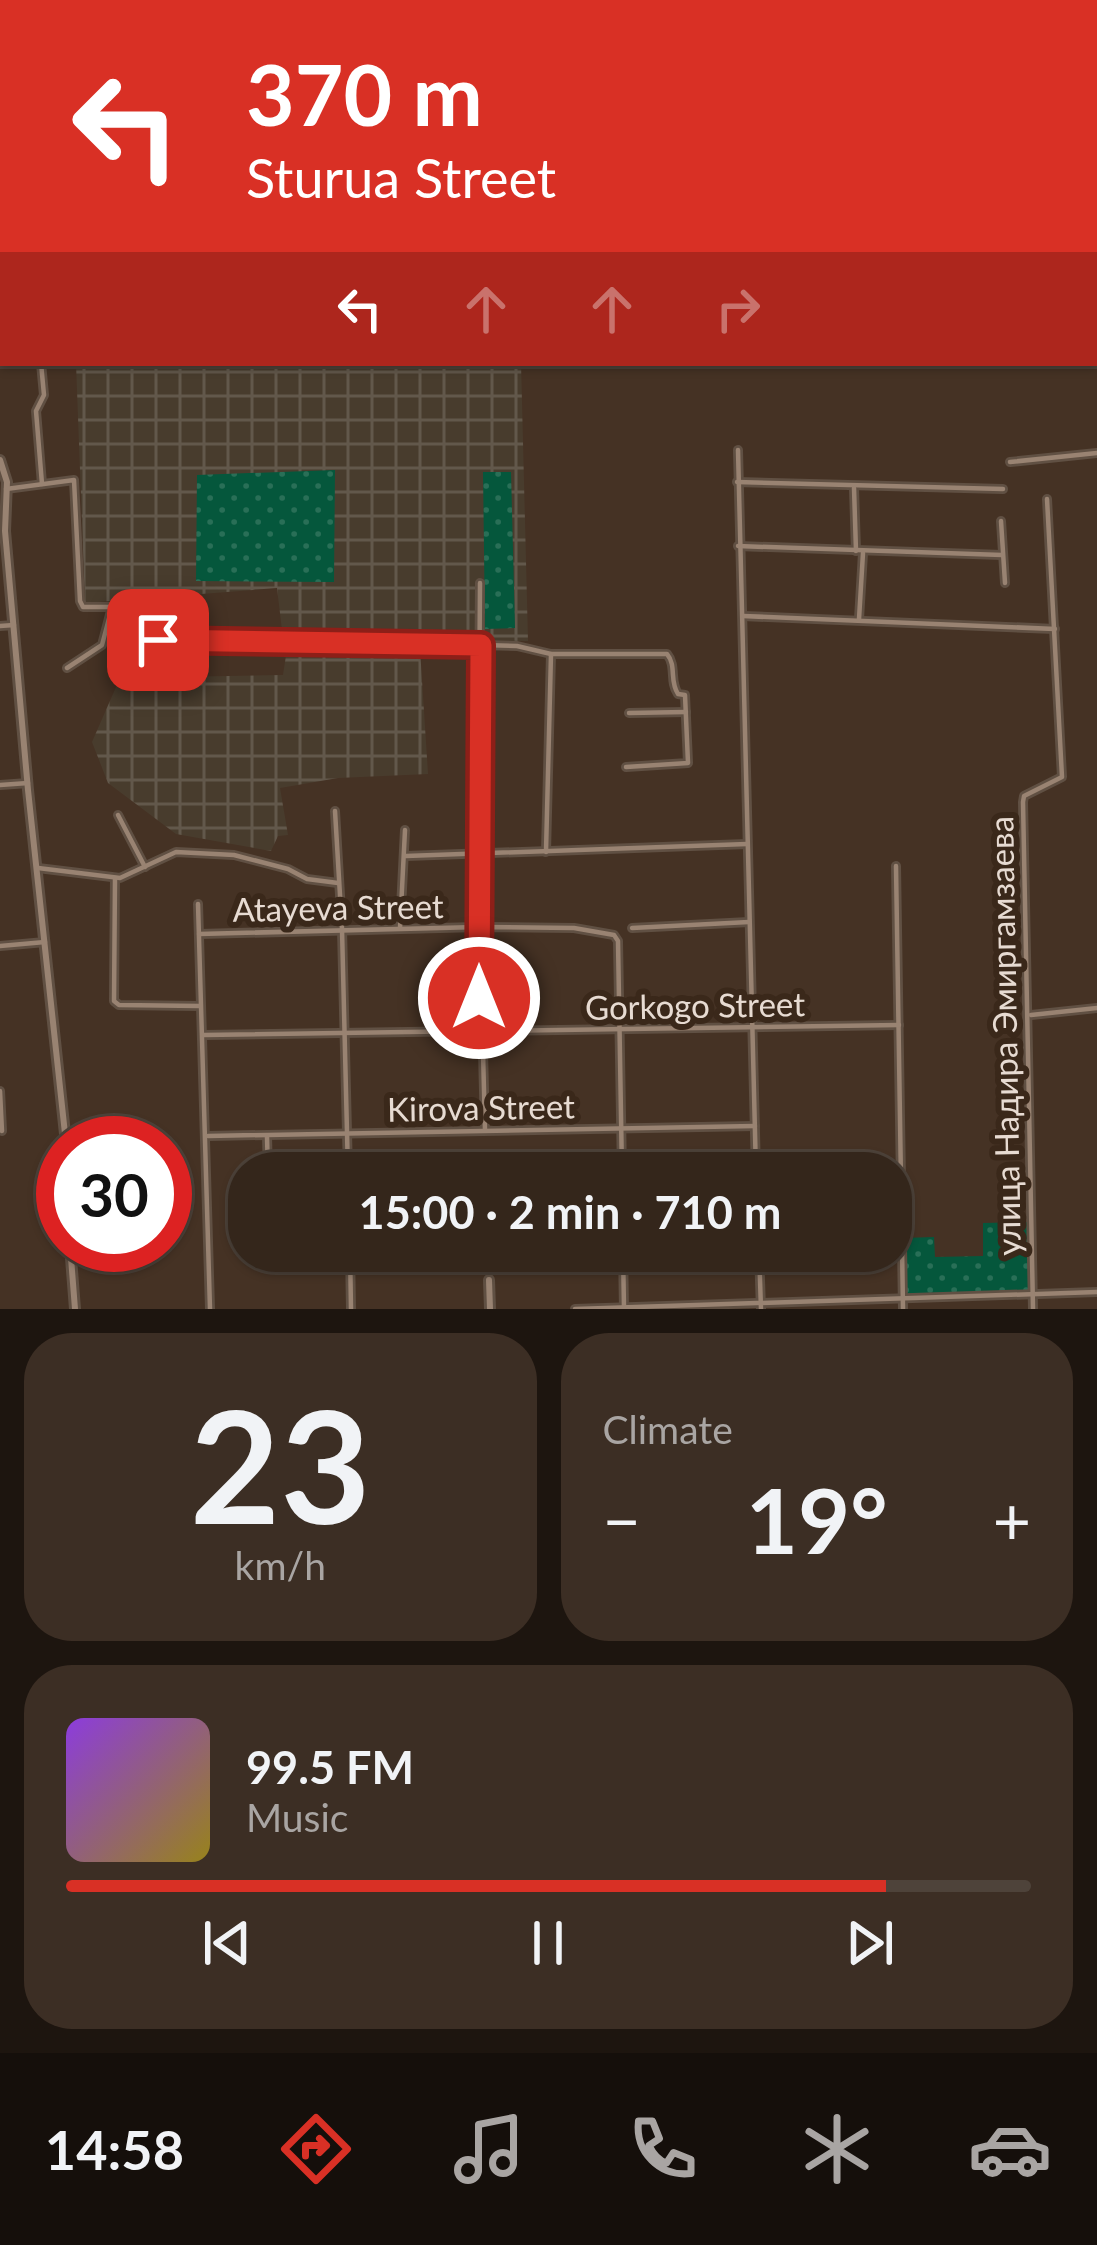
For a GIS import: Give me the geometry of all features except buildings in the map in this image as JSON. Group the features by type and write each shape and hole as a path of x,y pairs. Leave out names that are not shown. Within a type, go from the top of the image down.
{"street":[{"path":"41,366 44,395 36,411 42,484"},
{"path":"738,450 755,1152"},
{"path":"1010,462 1097,453"},
{"path":"0,460 35,868 63,1116"},
{"path":"6,489 74,480 80,602 83,607 112,607 102,645 67,668"},
{"path":"736,482 1003,489"},
{"path":"854,488 860,619"},
{"name":"улица Надира Эмиргамзаева","path":"1033,1309 1023,802 1024,796 1062,777 1047,499"},
{"path":"1001,521 1005,584"},
{"path":"737,545 1002,555"},
{"path":"480,583 478,855 484,1130"},
{"path":"742,616 1055,629"},
{"path":"0,626 14,626"},
{"path":"158,640 517,646 551,654 667,653 672,660 673,687 685,694 688,764 626,767"},
{"path":"546,852 551,654"},
{"path":"629,713 686,712"},
{"path":"0,785 28,783"},
{"path":"335,811 347,1152"},
{"path":"118,815 146,867"},
{"path":"400,928 405,830"},
{"path":"406,856 747,844"},
{"path":"35,868 116,878 176,852 234,855 288,868 307,879 338,883"},
{"path":"896,866 901,1152"},
{"path":"116,878 114,1001 119,1005 202,1006"},
{"path":"199,904 210,1309"},
{"path":"632,928 749,922"},
{"name":"Atayeva Street","path":"199,934 479,927 594,930 614,935 618,941 619,1029"},
{"path":"0,946 45,942"},
{"path":"1030,1015 1097,1008"},
{"name":"Gorkogo Street","path":"204,1035 752,1030 899,1024"},
{"path":"619,1029 622,1152"},
{"path":"0,1090 2,1131"},
{"name":"Kirova Street","path":"208,1136 754,1126"},
{"path":"267,1134 267,1152"},
{"path":"72,1272 75,1309"},
{"path":"350,1272 351,1309"},
{"path":"623,1272 624,1308"},
{"path":"759,1272 760,1306"},
{"path":"903,1272 903,1309"},
{"path":"489,1280 490,1309"},
{"path":"574,1309 1097,1292"}],"shaded area":[{"path":"76,366 521,366 528,641 283,638 277,588 85,603"},
{"path":"287,649 420,649 428,774 338,778 280,788 288,835 278,836 271,851 176,834 108,783 92,742 120,678 283,675"}],"green space":[{"path":"335,470 334,582 196,581 197,475"},
{"path":"483,472 511,472 515,628 485,629"},
{"path":"1027,1222 1029,1291 904,1294 904,1272 912,1272 912,1238 934,1237 935,1257 983,1256 983,1223"}],"route":[{"path":"158,640 481,645 479,998"}]}
